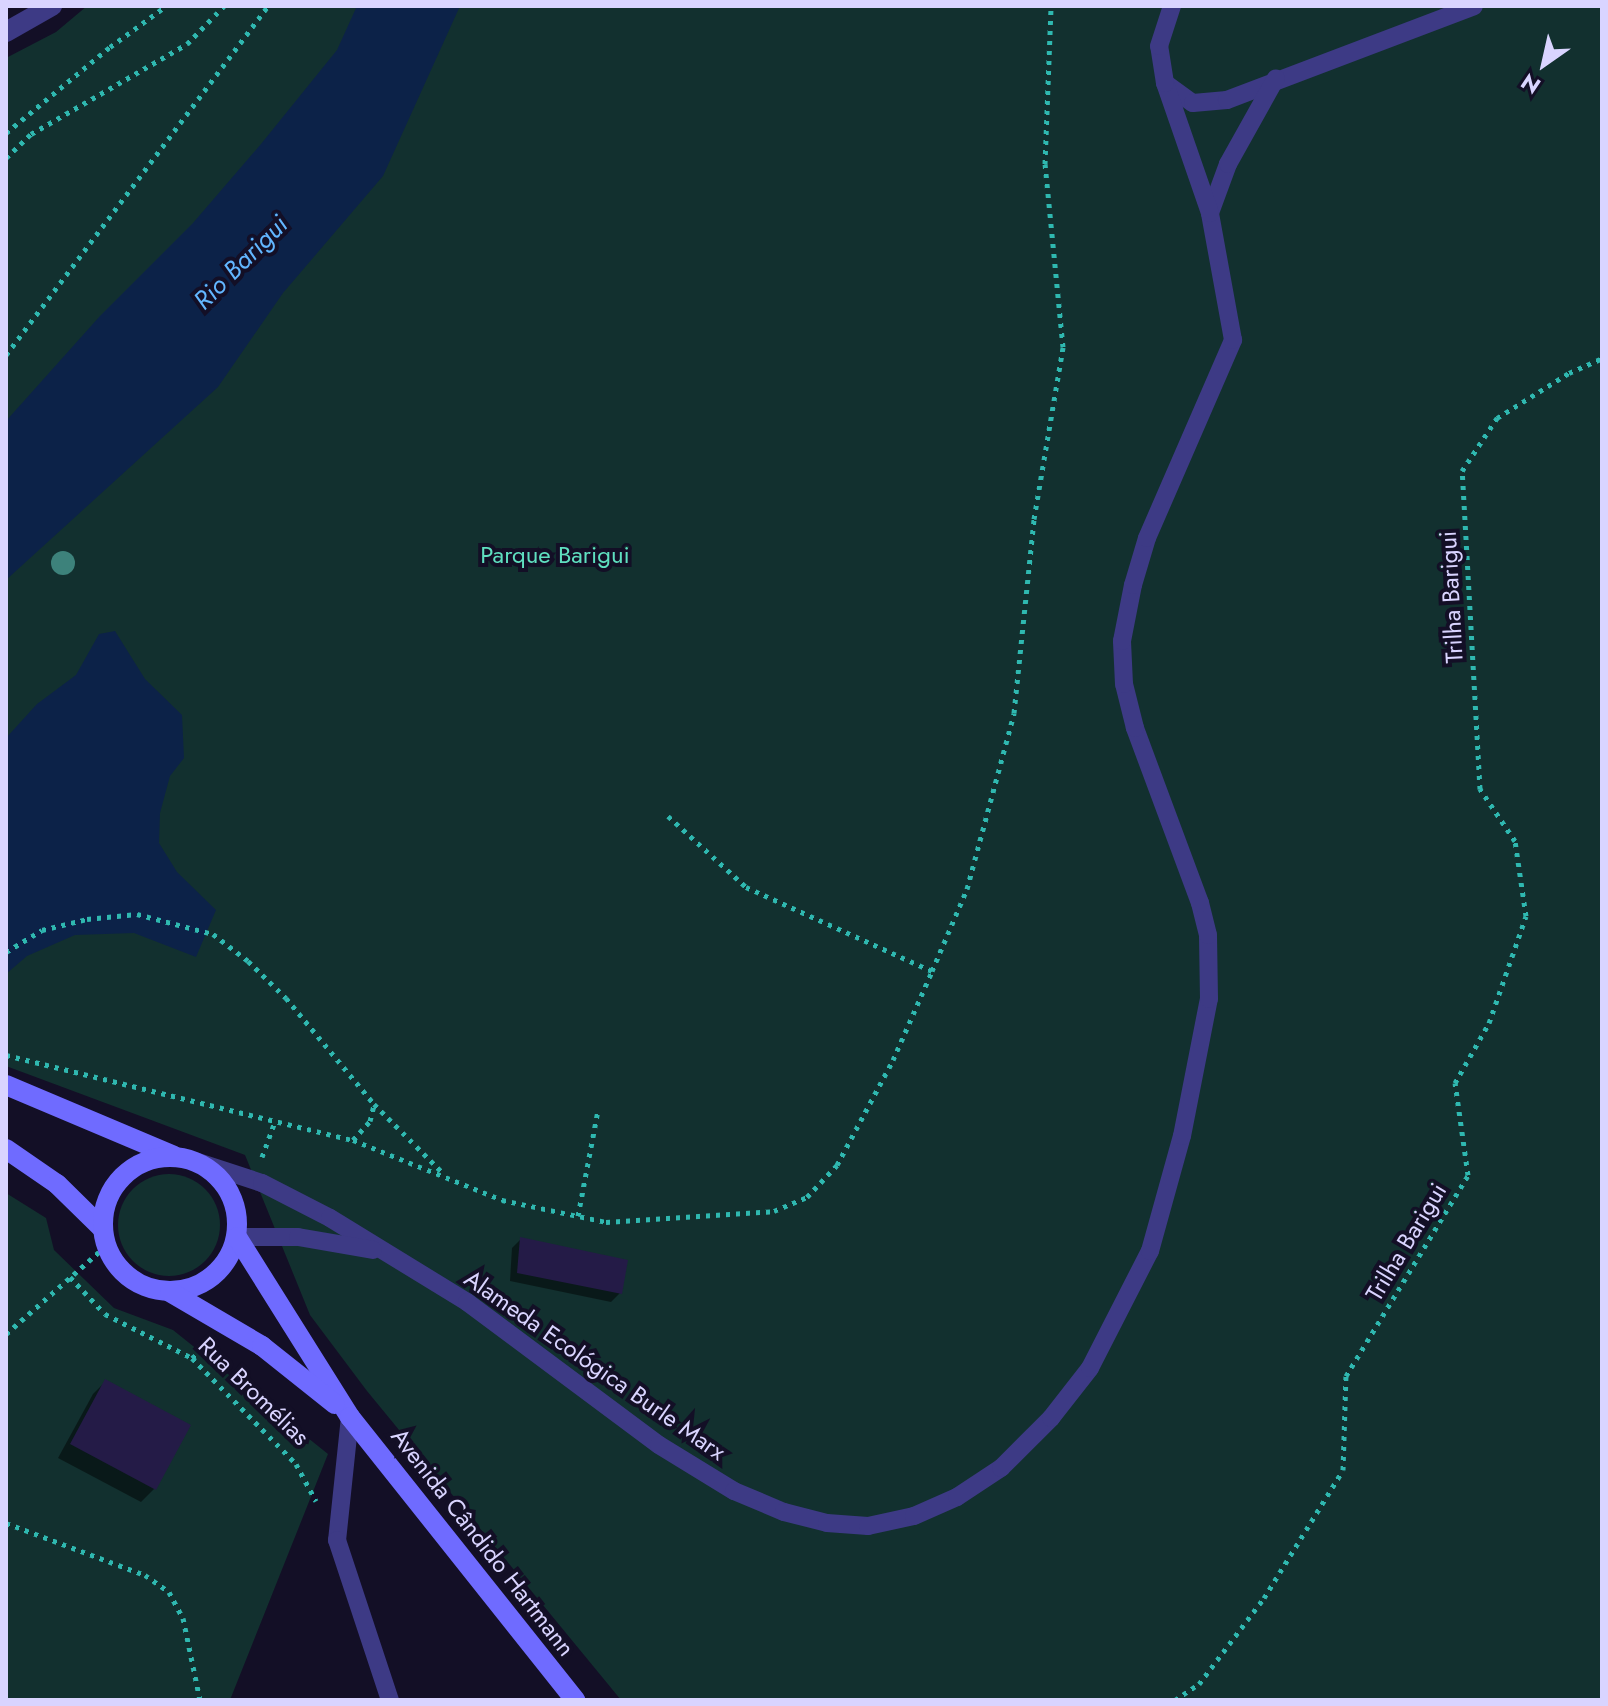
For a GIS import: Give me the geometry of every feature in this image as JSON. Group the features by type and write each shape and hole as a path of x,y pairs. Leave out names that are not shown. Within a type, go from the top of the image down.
{"main road":[{"path":"6,1085 188,1160 217,1175 230,1193 237,1214 237,1237 228,1259 213,1276 192,1288 170,1292 149,1288 131,1278 116,1264 104,1237 57,1184 6,1149"},
{"path":"104,1237 104,1209 111,1190 123,1175 158,1157 188,1160"},
{"name":"Avenida Cândido Hartmann","path":"237,1237 350,1417 575,1700"},
{"name":"Avenida Cândido Hartmann","path":"170,1292 262,1346 350,1417"}],"street":[{"path":"6,32 52,6"}],"lane":[{"name":"Alameda Ecológica Burle Marx","path":"188,1160 262,1183 330,1218 479,1310 659,1445 696,1469 734,1491 784,1512 827,1523 868,1526 914,1516 957,1497 1001,1468 1051,1418 1090,1368 1150,1251 1182,1136 1209,999 1208,935 1200,903 1135,728 1124,684 1122,641 1147,538 1233,340 1210,213 1165,83 1159,46 1172,6"},
{"path":"1165,83 1193,103 1227,100 1276,78 1474,6"},
{"path":"1210,213 1228,164 1276,78"},
{"name":"Alameda Ecológica Burle Marx","path":"237,1237 320,1240 384,1253"},
{"name":"Rua Bromélias","path":"350,1417 337,1540 390,1700"}],"path":[{"path":"6,133 110,47 166,6"},
{"path":"6,158 31,134 187,44 224,6"},
{"path":"6,355 268,6"},
{"path":"6,1055 353,1140 444,1174 502,1200 606,1222 774,1211 807,1197 837,1165 893,1060 932,971 967,889 1014,713 1034,519 1063,347 1045,164 1051,6"},
{"name":"Trilha Barigui","path":"1175,1700 1199,1684 1264,1598 1343,1470 1346,1376 1468,1175 1455,1083 1489,1023 1526,916 1515,841 1480,789 1462,471 1497,418 1569,373 1602,358"},
{"path":"668,816 746,887 932,971"},
{"path":"6,952 42,930 99,917 137,914 213,934 248,961 286,998 374,1104 444,1174"},
{"path":"353,1140 370,1121 374,1104"},
{"path":"578,1216 598,1110"},
{"path":"6,1334 70,1277 104,1237"},
{"name":"Rua Bromélias","path":"70,1277 105,1314 192,1358 296,1464 337,1540"},
{"path":"6,1523 145,1575 169,1592 183,1618 200,1700"}],"green space":[{"name":"Parque Barigui","path":"87,6 1602,6 1602,1700 621,1700 367,1391 310,1315 245,1155 6,1066 6,58 56,32"},
{"path":"169,1174 189,1177 212,1196 217,1205 220,1225 217,1245 198,1268 189,1273 169,1276 149,1273 126,1254 121,1245 118,1225 121,1205 140,1182 149,1177"},
{"path":"6,1193 46,1218 54,1250 114,1308 173,1330 328,1454 230,1700 6,1700"}],"water":[{"name":"Rio Barigui","path":"357,6 460,6 383,176 283,293 218,387 6,580 6,421 100,316 193,223 261,144 337,50"},
{"path":"115,631 145,679 182,715 184,758 170,776 160,813 159,843 177,872 216,910 196,957 134,933 75,935 27,956 6,974 6,738 37,704 76,675 99,634"}],"building":[{"path":"520,1237 628,1260 622,1294 517,1273"},
{"path":"105,1379 191,1425 156,1490 70,1444"}]}
